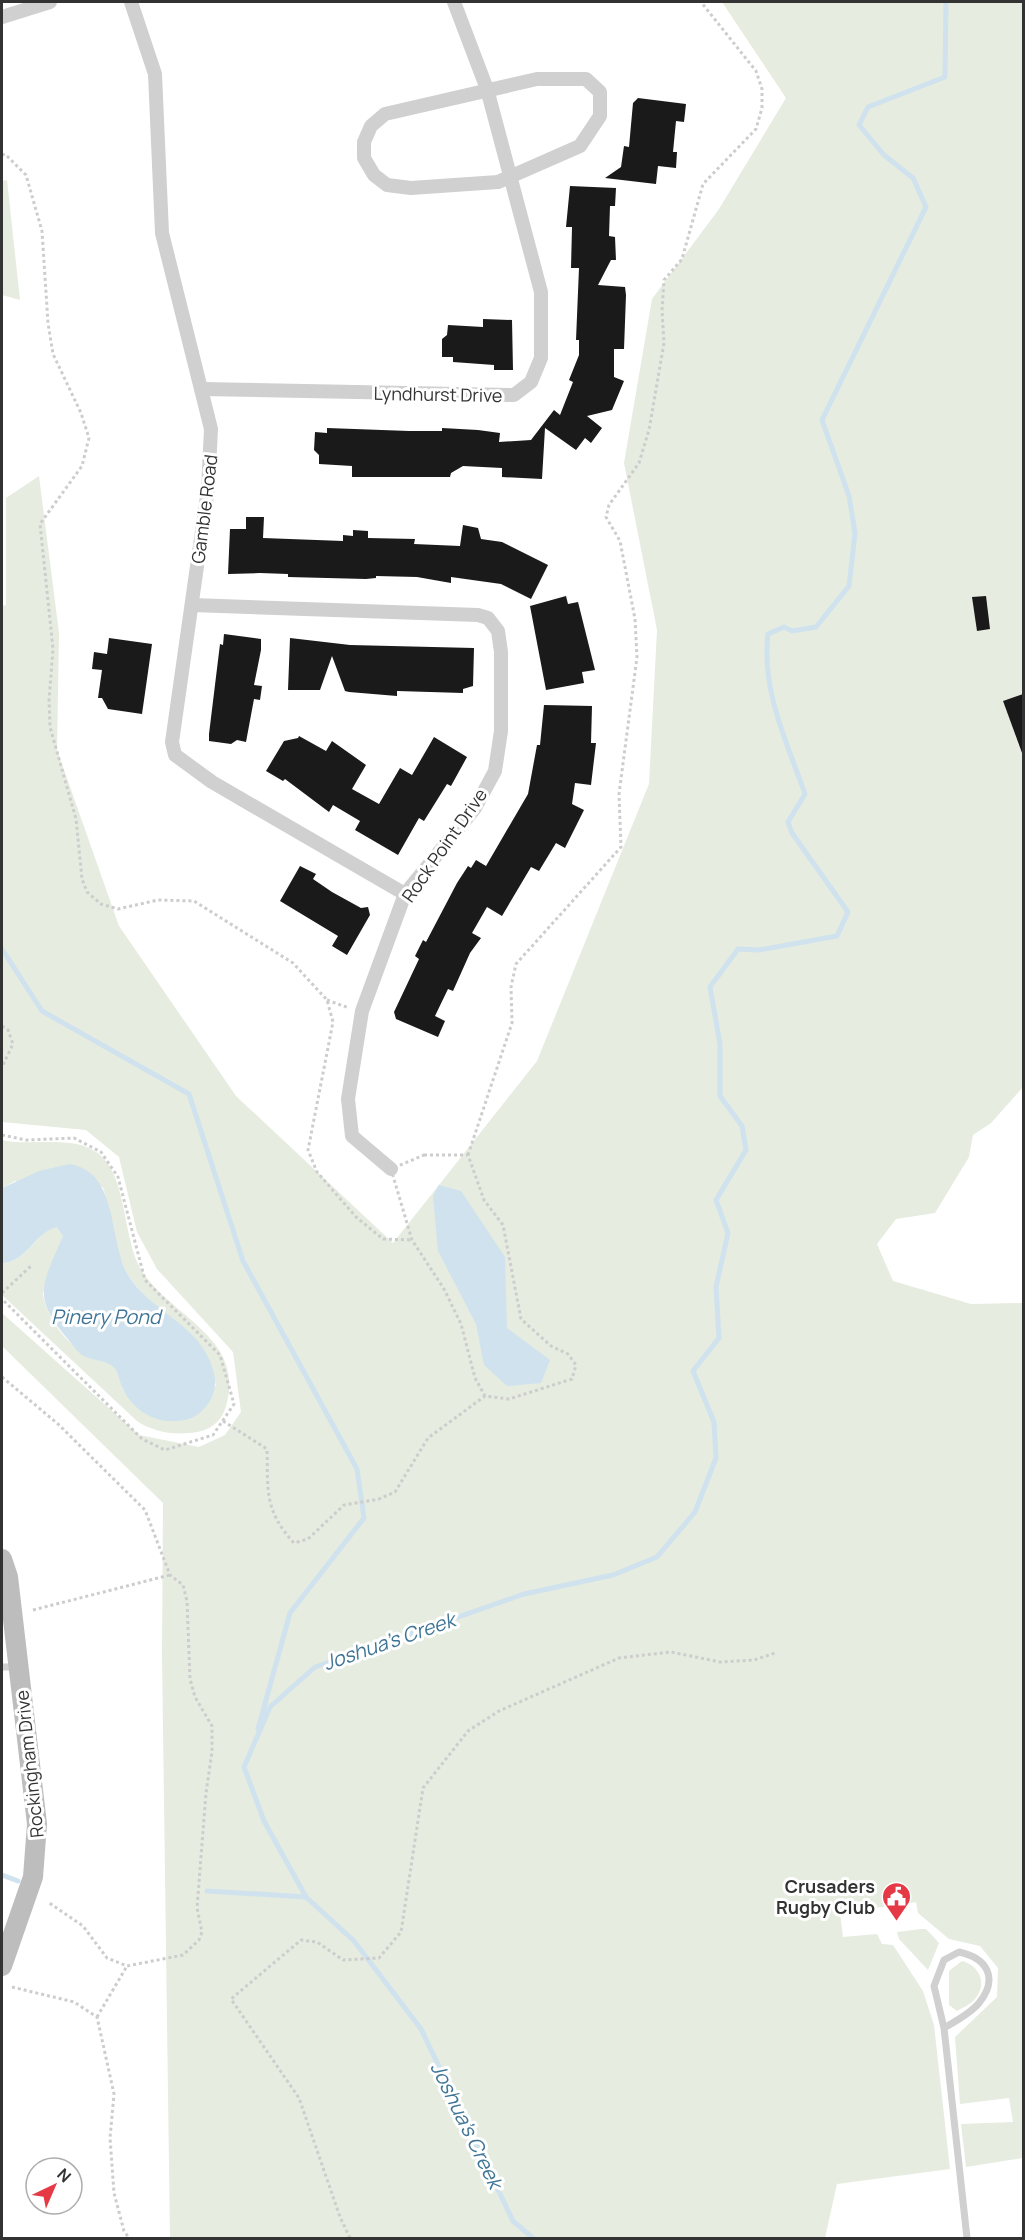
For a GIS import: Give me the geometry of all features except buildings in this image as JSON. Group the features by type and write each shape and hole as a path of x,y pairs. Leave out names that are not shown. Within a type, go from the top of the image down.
{"street":[{"path":"2,17 50,2"},
{"name":"Gamble Road","path":"131,2 155,74 162,233 211,429 212,459 172,742 175,755 212,782 405,894"},
{"name":"Lyndhurst Drive","path":"201,389 514,395 531,382 541,358 541,292 487,89 454,2"},
{"path":"537,79 586,79 600,92 600,116 580,146 510,176 498,182 411,188 387,185 374,175 364,158 364,142 371,126 385,114 537,79"},
{"name":"Rock Point Drive","path":"192,605 478,615 488,618 498,632 501,651 501,731 495,771 475,808 405,894 362,1011 348,1099 352,1136 391,1169"},
{"name":"Rockingham Drive","path":"2,1559 8,1577 10,1667 37,1824 37,1851 28,1898 2,1966"}],"lane":[{"path":"944,2028 978,2004 987,1989 988,1971 976,1956 959,1952 944,1960 933,1986 944,2028 967,2238"}],"path":[{"path":"223,1420 267,1449 268,1496 278,1525 294,1544 308,1539 344,1504 379,1498 395,1492 428,1438 485,1396 509,1399 572,1379 576,1365 568,1354 550,1346 521,1319 504,1224 484,1200 468,1155 512,1023 512,987 516,964 621,847 619,794 637,657 635,620 620,541 606,517 609,505 639,463 649,430 664,343 662,311 664,280 682,259 703,184 756,129 762,108 762,89 756,71 701,2"},
{"path":"2,155 5,154 26,175 42,231 48,323 53,354 81,413 89,438 82,466 40,524 53,649 49,700 50,727 76,819 87,892 101,904 118,909 158,900 194,901 293,963 327,1000 333,1023 308,1150 317,1172 356,1217 383,1239 412,1240"},
{"path":"327,1000 351,1008"},
{"path":"2,1026 8,1030 13,1044 2,1067"},
{"path":"2,1135 26,1140 74,1138 101,1152 118,1177 145,1280 220,1355 234,1404 213,1436 165,1450 142,1439 2,1299"},
{"path":"468,1155 424,1155 391,1169 412,1240 444,1289 461,1324 475,1378 485,1396"},
{"path":"2,1293 31,1266"},
{"path":"2,1377 58,1424 145,1510 170,1575 183,1585 187,1601 190,1679 195,1697 212,1726 212,1752 206,1792 197,1908 202,1932 199,1940 183,1955 127,1966 107,1958 83,1926 48,1902"},
{"path":"33,1610 170,1575"},
{"path":"350,2238 340,2217 299,2098 231,1999 301,1940 317,1942 343,1960 379,1958 401,1932 423,1788 468,1731 499,1711 620,1658 671,1652 720,1662 754,1660 775,1653"},
{"path":"127,1966 97,2017 114,2094 110,2138 114,2193 124,2231 129,2238"},
{"path":"12,1987 74,2002 97,2017"}],"shaded area":[{"path":"722,2 1023,2 1024,694 1003,701 1023,757 1023,1087 991,1123 973,1135 969,1157 935,1213 896,1219 877,1244 893,1281 971,1304 1023,1303 1023,2158 966,2167 961,2124 1013,2122 1009,2098 960,2104 955,2037 997,1997 998,1968 980,1946 949,1939 918,1913 916,1902 840,1913 843,1937 877,1934 882,1944 893,1945 923,1991 934,2025 950,2169 837,2184 825,2238 170,2238 162,1654 163,1503 2,1346 2,1313 139,1435 199,1447 225,1435 241,1412 233,1352 157,1269 137,1232 119,1157 86,1130 2,1122 2,606 6,605 6,498 39,476 59,633 57,750 119,926 236,1096 393,1243 537,1061 649,784 657,630 624,463 652,299 719,209 786,98"},
{"path":"7,180 20,300 2,295 2,181"},
{"path":"2,1140 77,1144 99,1154 108,1164 119,1190 138,1264 165,1298 214,1343 225,1361 229,1381 226,1406 221,1418 212,1426 196,1432 175,1433 155,1430 137,1421 2,1295 2,1263 18,1258 43,1234 57,1226 63,1236 43,1293 48,1312 66,1338 90,1357 114,1367 123,1390 216,1386 211,1366 203,1349 192,1336 141,1291 129,1276 119,1255 103,1187 15,1181 2,1188"},
{"path":"926,1929 939,1943 928,1970 899,1939 897,1932"},
{"path":"962,1961 974,1967 978,1972 981,1989 973,2001 957,2011 949,2005 949,1971"}],"water":[{"name":"Pinery Pond","path":"70,1164 86,1170 97,1180 105,1193 121,1259 127,1273 148,1298 198,1341 207,1354 214,1374 214,1392 208,1404 193,1417 179,1421 165,1421 137,1408 127,1396 114,1367 80,1354 56,1324 48,1311 44,1289 50,1266 63,1236 57,1227 42,1235 18,1258 2,1263 2,1188 39,1171"},
{"path":"439,1185 461,1191 505,1257 507,1328 550,1360 541,1383 507,1386 484,1365 476,1324 438,1251 433,1196"}],"waterway":[{"name":"Joshua's Creek","path":"533,2238 513,2221 421,2029 354,1941 306,1897 264,1821 244,1767 270,1707 315,1667 524,1594 613,1575 657,1557 695,1512 716,1458 714,1422 693,1371 719,1338 716,1287 728,1233 716,1200 746,1150 742,1126 720,1096 720,1044 710,987 738,949 759,950 837,936 848,912 792,833 788,822 805,794 777,716 772,695 768,675 768,634 784,627 792,631 816,627 849,586 855,533 849,496 822,420 926,207 913,178 884,155 859,125 868,107 945,77 946,2"},
{"path":"2,949 42,1011 189,1094 243,1261 357,1469 364,1518 290,1613 258,1729"},
{"path":"2,1875 18,1881"},
{"path":"207,1891 306,1897"}],"place":[{"name":"Crusaders Rugby Club","path":"896,1922"}]}
